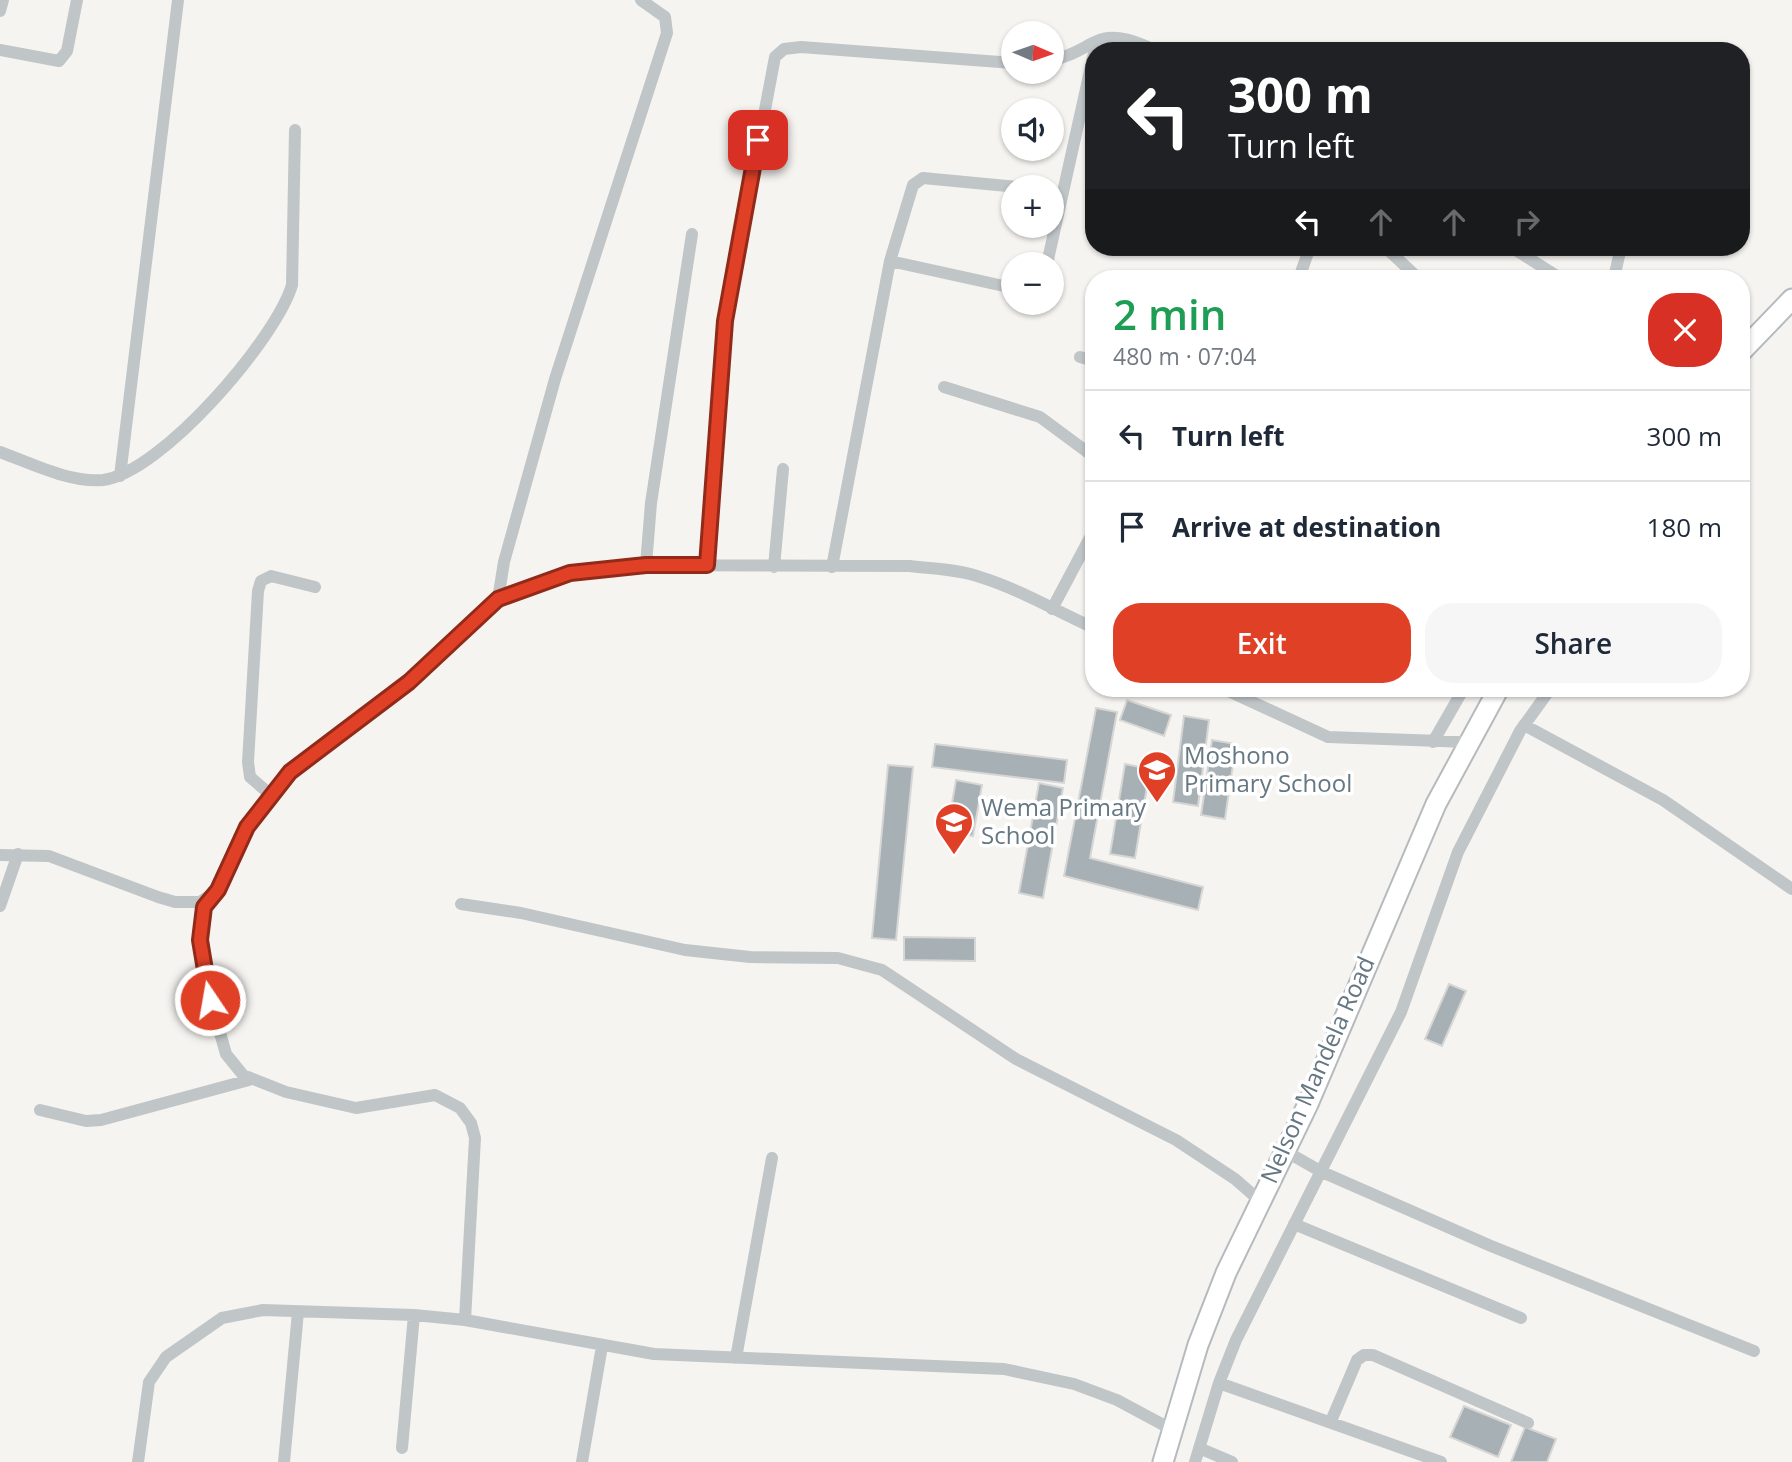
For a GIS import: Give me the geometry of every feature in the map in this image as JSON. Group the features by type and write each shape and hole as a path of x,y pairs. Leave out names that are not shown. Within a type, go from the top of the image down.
{"main road":[{"path":"1750,343 1792,299"},
{"name":"Nelson Mandela Road","path":"1163,1462 1171,1429 1203,1333 1259,1200 1324,1067 1409,863 1468,742 1494,697"}],"street":[{"path":"0,11 2,0"},
{"path":"0,50 60,61 67,51 77,0"},
{"path":"120,476 178,0"},
{"path":"498,599 504,562 555,379 667,33 665,17 641,0"},
{"path":"1112,42 1121,39 1130,42"},
{"path":"707,565 725,321 775,57 784,49 801,47 1001,61"},
{"path":"1064,57 1085,51"},
{"path":"1062,175 1085,86"},
{"path":"0,452 76,478 100,480 120,476 183,432 265,339 286,305 292,285 295,130"},
{"path":"832,567 890,261 917,180 1001,186"},
{"path":"646,565 651,502 692,234"},
{"path":"1395,256 1409,270"},
{"path":"1525,256 1547,270"},
{"path":"890,261 1001,285"},
{"path":"1080,357 1085,358"},
{"path":"944,387 1040,417 1085,450"},
{"path":"774,567 783,469"},
{"path":"1052,609 1085,547"},
{"path":"465,1320 475,1138 466,1115 435,1095 356,1108 249,1080 233,1066 226,1054 204,976 200,931 208,899 218,890 247,827 290,772 409,682 498,599 570,573 646,565 910,566 964,573 1014,589 1085,624"},
{"path":"272,796 250,777 248,762 258,591 261,581 271,576 315,587"},
{"path":"1241,697 1328,737 1468,742"},
{"path":"1433,742 1459,697"},
{"path":"1195,1462 1219,1383 1236,1340 1401,1012 1458,852 1524,725 1544,697"},
{"path":"1524,725 1663,800 1792,889"},
{"path":"0,855 18,854 61,860 176,902 208,899"},
{"path":"0,906 18,854"},
{"path":"461,904 521,912 685,950 750,957 838,958 882,970 1016,1059 1176,1140 1235,1179 1259,1200"},
{"path":"40,1110 86,1121 101,1120 249,1080"},
{"path":"1285,1151 1322,1172 1491,1247 1754,1352"},
{"path":"736,1358 772,1158"},
{"path":"1294,1224 1521,1318"},
{"path":"138,1462 149,1382 166,1357 222,1318 263,1310 414,1315 465,1320 654,1354 1004,1368 1074,1384 1117,1399 1171,1429"},
{"path":"284,1462 298,1312"},
{"path":"402,1448 414,1315"},
{"path":"582,1462 602,1346"},
{"path":"1331,1421 1357,1360 1364,1355 1373,1355 1528,1423"},
{"path":"1219,1383 1441,1462"},
{"path":"1199,1448 1232,1462"}],"building":[{"path":"1127,700 1171,715 1164,736 1120,720"},
{"path":"1096,708 1117,712 1090,858 1203,887 1198,910 1064,876"},
{"path":"1184,716 1209,720 1198,806 1173,802"},
{"path":"1212,740 1236,744 1225,819 1201,815"},
{"path":"935,744 1067,760 1064,783 932,767"},
{"path":"1125,764 1150,769 1135,858 1110,854"},
{"path":"888,765 913,767 896,940 872,938"},
{"path":"956,780 982,785 973,836 947,832"},
{"path":"1039,783 1063,788 1043,898 1019,893"},
{"path":"904,937 975,938 975,961 904,960"},
{"path":"1449,984 1466,991 1442,1046 1425,1039"},
{"path":"1464,1406 1511,1425 1498,1457 1450,1437"},
{"path":"1525,1427 1556,1439 1547,1462 1511,1462"}],"place":[{"name":"Moshono Primary School","path":"1157,804"},
{"name":"Wema Primary School","path":"954,856"}],"route":[{"path":"210,1000 200,940 204,907 218,890 247,827 290,772 409,682 440,656 498,599 524,587 570,573 646,565 707,565 725,321 758,140"}]}
